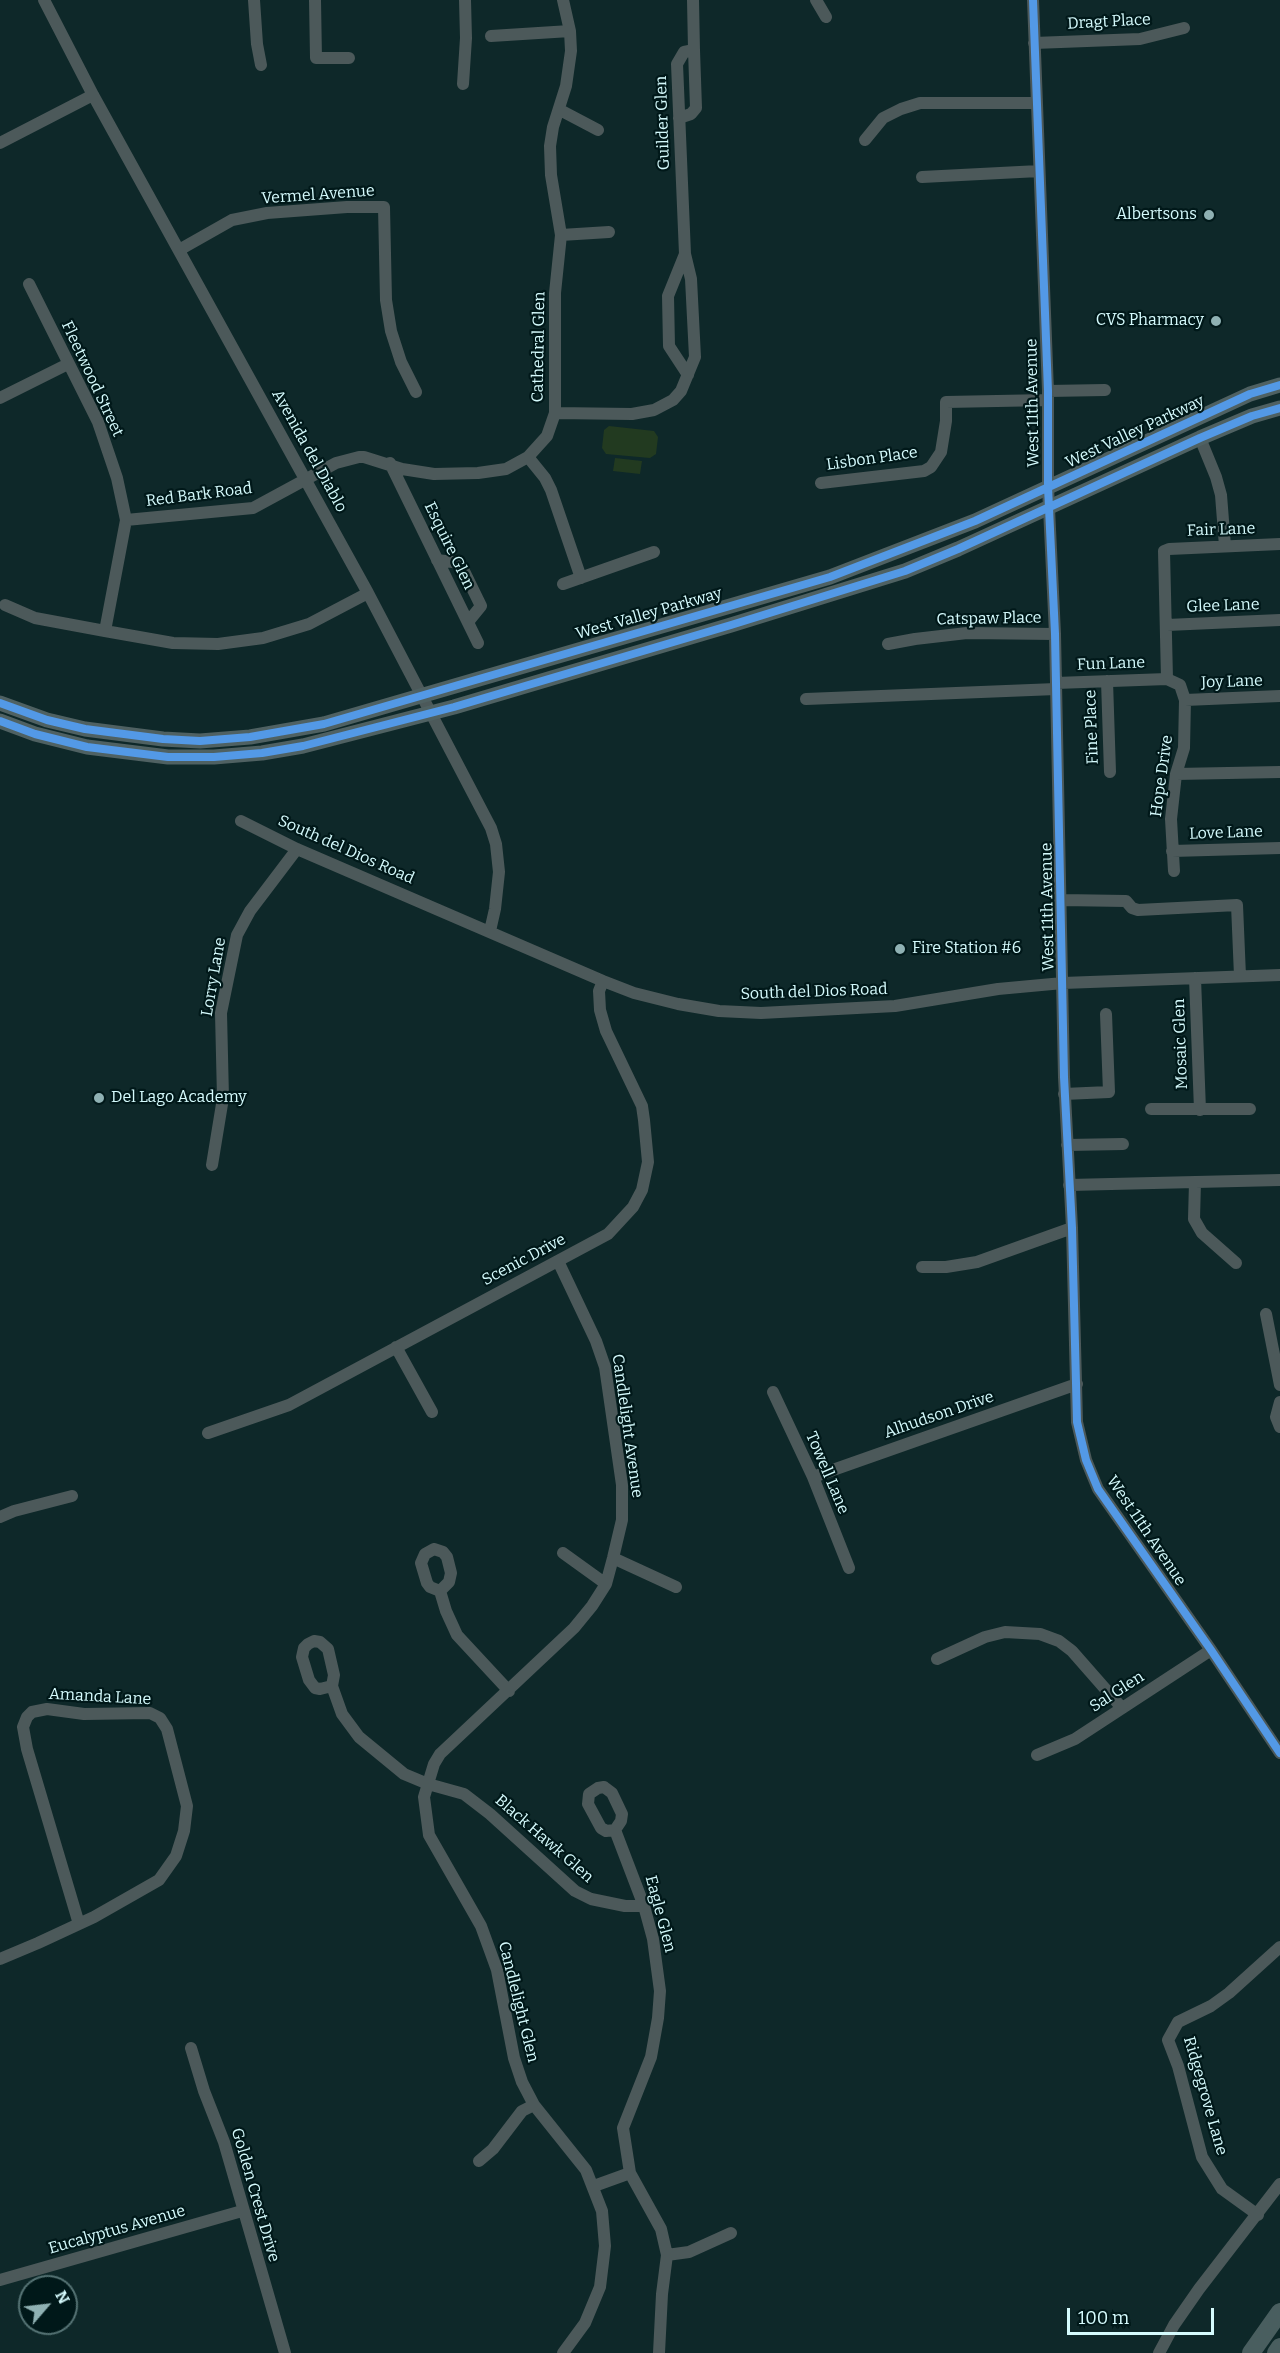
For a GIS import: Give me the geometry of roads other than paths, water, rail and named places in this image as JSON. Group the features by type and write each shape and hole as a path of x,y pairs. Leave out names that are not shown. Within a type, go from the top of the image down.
{"highway":[{"path":"1251,2353 1280,2312"},
{"path":"1276,2353 1280,2347"}],"main road":[{"name":"West Valley Parkway","path":"0,703 47,720 126,736 200,741 250,737 313,726 442,691 830,577 964,525 1250,394 1280,385"},
{"name":"West Valley Parkway","path":"0,721 35,734 87,747 168,757 214,757 303,746 431,712 857,587 948,553 1200,438 1252,416 1280,408"}],"street":[{"name":"Avenida del Diablo","path":"44,0 93,95 368,593 491,828 496,844 499,872 490,931"},
{"path":"254,0 261,65"},
{"path":"315,0 316,58 349,58"},
{"path":"463,84 466,38 465,0"},
{"name":"Cathedral Glen","path":"306,480 336,464 358,457 429,474 478,473 506,469 528,457 547,436 555,413 555,293 561,235 551,175 550,146 568,74 571,51 570,31 563,0"},
{"path":"679,118 691,114 696,108 693,0"},
{"path":"816,0 826,17"},
{"name":"West 11th Avenue","path":"1033,0 1048,395 1048,487 1055,634 1064,1094 1072,1228 1077,1422 1086,1460 1098,1489 1280,1753"},
{"name":"Dragt Place","path":"1034,43 1140,39 1184,28"},
{"path":"491,36 570,31"},
{"name":"Guilder Glen","path":"555,413 632,414 654,410 674,400 681,391 695,357 691,279 685,254 677,64 684,52 694,50"},
{"path":"0,143 93,95"},
{"path":"865,140 883,118 920,103 1036,103"},
{"path":"560,110 598,130"},
{"path":"922,177 1039,171"},
{"name":"Vermel Avenue","path":"179,250 232,220 267,213 347,207 384,207 386,300 401,362 416,392"},
{"path":"561,235 609,232"},
{"name":"Guilder Glen","path":"685,254 668,296 669,346 688,375"},
{"name":"Fleetwood Street","path":"29,284 98,422 117,478 126,520 105,631"},
{"path":"0,398 68,364"},
{"path":"1048,395 1105,390"},
{"name":"Lisbon Place","path":"821,483 924,471 931,467 941,452 946,421 946,402 1048,395"},
{"path":"1200,438 1221,495 1225,546"},
{"path":"528,457 545,478 551,490 581,578"},
{"name":"Esquire Glen","path":"390,463 478,643"},
{"name":"Red Bark Road","path":"126,520 253,507 306,480"},
{"name":"Fair Lane","path":"1167,624 1164,551 1280,544"},
{"path":"563,584 654,552"},
{"path":"437,560 460,563 481,606 468,622"},
{"path":"5,605 35,618 173,643 218,645 263,638 309,624 368,593"},
{"name":"Glee Lane","path":"1167,624 1280,620"},
{"path":"1167,624 1167,679 1180,685 1185,700"},
{"name":"Catspaw Place","path":"888,644 967,633 1055,634"},
{"name":"Fun Lane","path":"806,699 1167,679"},
{"name":"Fine Place","path":"1107,681 1110,772"},
{"name":"Joy Lane","path":"1185,700 1280,696"},
{"name":"Hope Drive","path":"1174,871 1171,819 1176,774 1184,748 1185,700"},
{"path":"1176,774 1280,772"},
{"name":"South del Dios Road","path":"241,820 297,849 603,981 634,993 719,1011 761,1013 895,1006 999,989 1063,983 1280,975"},
{"name":"Love Lane","path":"1172,851 1280,848"},
{"name":"Lorry Lane","path":"212,1166 223,1098 221,1013 237,935 250,911 297,849"},
{"path":"1062,900 1126,901 1132,908 1138,910 1237,905 1240,976"},
{"name":"Mosaic Glen","path":"1195,978 1200,1110"},
{"name":"Scenic Drive","path":"208,1433 289,1405 608,1234 633,1207 642,1190 648,1162 642,1106 606,1032 600,1010 599,991 603,981"},
{"path":"1064,1094 1109,1092 1106,1014"},
{"name":"Mosaic Glen","path":"1151,1109 1250,1109"},
{"path":"1067,1145 1123,1144"},
{"path":"1069,1185 1280,1180"},
{"path":"1195,1182 1194,1219 1202,1233 1236,1263"},
{"path":"922,1267 946,1267 976,1262 1072,1228"},
{"name":"Candlelight Avenue","path":"428,1784 434,1764 440,1754 574,1628 606,1584 613,1558 622,1520 622,1485 605,1367 596,1341 558,1261"},
{"path":"1266,1314 1280,1385"},
{"path":"396,1347 432,1412"},
{"name":"Alhudson Drive","path":"813,1477 1077,1384"},
{"name":"Towell Lane","path":"773,1392 813,1477 849,1568"},
{"path":"1280,1402 1276,1417 1280,1427"},
{"path":"0,1517 14,1511 72,1496"},
{"path":"563,1553 606,1584"},
{"path":"613,1558 676,1587"},
{"path":"440,1591 457,1635 509,1691"},
{"path":"937,1659 985,1637 1005,1632 1040,1634 1059,1641 1072,1651 1122,1708"},
{"name":"Sal Glen","path":"1037,1755 1075,1739 1211,1650"},
{"name":"Black Hawk Glen","path":"332,1686 342,1714 359,1737 404,1774 428,1784 464,1794 574,1891 591,1899 625,1906 644,1906"},
{"name":"Amanda Lane","path":"0,1959 80,1924 159,1880 176,1856 184,1831 187,1806 167,1729 160,1718 150,1713 84,1714 47,1709 32,1712 23,1727 27,1749 80,1924"},
{"name":"Candlelight Glen","path":"428,1784 424,1797 429,1835 481,1926 496,1970 514,2058 522,2082 534,2105 586,2170 602,2211 605,2246 600,2287 585,2323 563,2353"},
{"name":"Eagle Glen","path":"615,1830 644,1906 653,1939 660,1991 651,2057 622,2128 630,2173 661,2229 668,2256 662,2294 659,2353"},
{"name":"Ridgegrove Lane","path":"1258,2215 1222,2189 1203,2157 1178,2066 1168,2040 1178,2022 1211,2006 1229,1993 1280,1947"},
{"name":"Golden Crest Drive","path":"191,2048 204,2091 224,2142 242,2211 285,2353"},
{"path":"479,2162 493,2149 522,2111 534,2105"},
{"path":"594,2186 630,2173"},
{"path":"1159,2353 1174,2325 1199,2289 1280,2184"},
{"name":"Eucalyptus Avenue","path":"0,2280 242,2211"},
{"path":"668,2256 689,2252 731,2234"}],"place":[{"name":"Albertsons","path":"1209,215"},
{"name":"CVS Pharmacy","path":"1216,321"},
{"name":"Fire Station #6","path":"900,949"},
{"name":"Del Lago Academy","path":"99,1098"}]}
